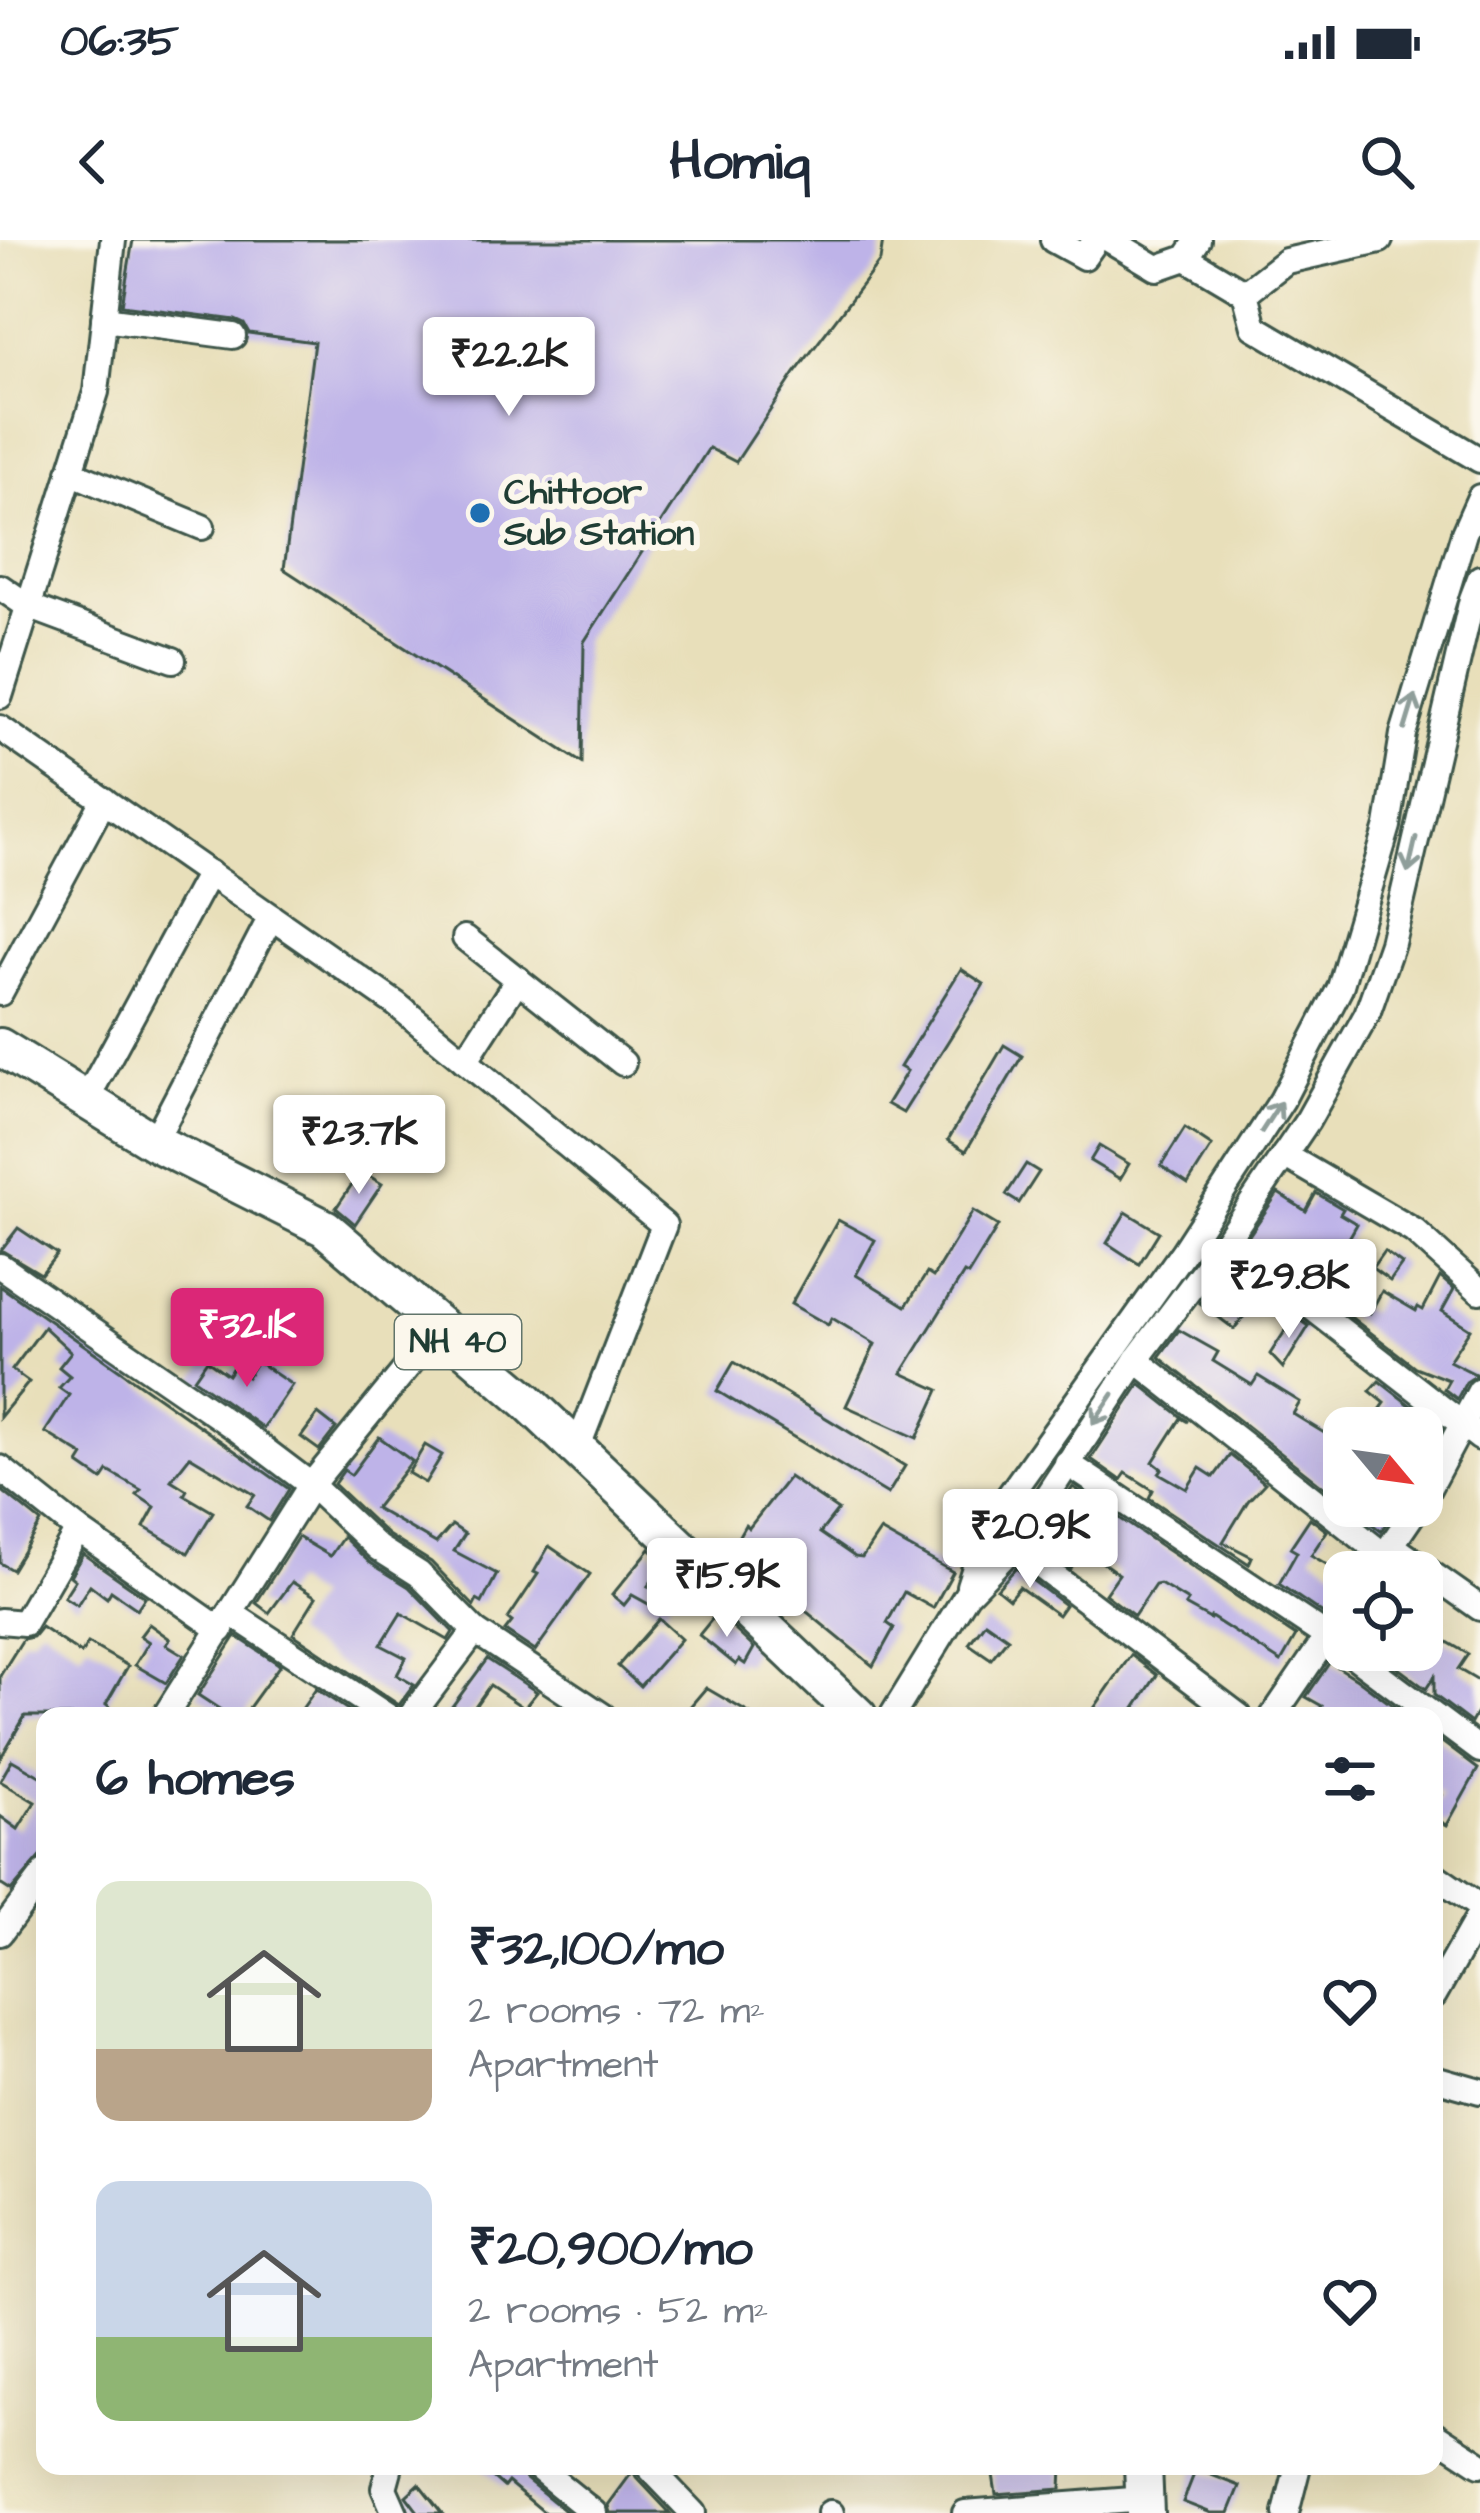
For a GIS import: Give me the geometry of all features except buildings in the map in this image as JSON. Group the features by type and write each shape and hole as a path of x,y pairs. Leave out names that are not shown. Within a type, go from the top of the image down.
{"highway":[{"name":"NH 40","path":"0,1047 154,1142 325,1228 577,1449 849,1707"}],"street":[{"path":"0,696 96,392 112,240"},
{"path":"1053,240 1084,257 1096,240"},
{"path":"1110,240 1157,268 1192,249 1245,293 1254,327 1480,460"},
{"path":"1245,293 1286,261 1379,240"},
{"path":"104,319 233,336"},
{"path":"70,472 202,527"},
{"path":"967,1594 989,1524 1183,1252 1287,1090 1340,988 1388,826 1403,734 1464,533 1480,497"},
{"path":"898,1707 967,1594 1014,1546 1136,1360 1284,1155 1371,1002 1392,943 1480,578"},
{"path":"0,587 28,606 173,660"},
{"path":"0,728 395,1004 664,1225 577,1449"},
{"path":"1396,778 1429,782"},
{"path":"0,994 104,800"},
{"path":"86,1100 209,873"},
{"path":"154,1142 271,917"},
{"path":"465,938 623,1063"},
{"path":"465,1061 518,979"},
{"path":"1340,988 1371,1002"},
{"path":"1284,1155 1414,1231 1480,1291"},
{"path":"1240,1164 1267,1180"},
{"path":"1226,1240 1472,1432"},
{"path":"0,1266 237,1430 310,1485 378,1548 418,1574 476,1630 590,1707"},
{"path":"171,1707 310,1485 440,1327"},
{"path":"1136,1360 1374,1551"},
{"path":"1443,1472 1472,1432 1480,1391"},
{"path":"1067,1463 1323,1634"},
{"path":"0,1468 77,1530 372,1707"},
{"path":"0,1621 24,1623 77,1530"},
{"path":"1014,1546 1227,1707"},
{"path":"1443,1589 1480,1608"},
{"path":"418,1707 476,1630"},
{"path":"1281,1707 1323,1662"},
{"path":"1374,1671 1422,1707"},
{"path":"1443,1722 1480,1750"},
{"path":"1443,1883 1480,1910 1443,1978"},
{"path":"0,1933 36,1885"},
{"path":"1443,2081 1480,2091"},
{"path":"1443,2440 1480,2464"},
{"path":"387,2475 384,2488 395,2513"},
{"path":"547,2475 594,2513"},
{"path":"657,2475 693,2513"},
{"path":"1286,2513 1296,2475"},
{"path":"964,2513 1144,2493"}],"place":[{"name":"Chittoor Sub Station","path":"480,513"}]}
